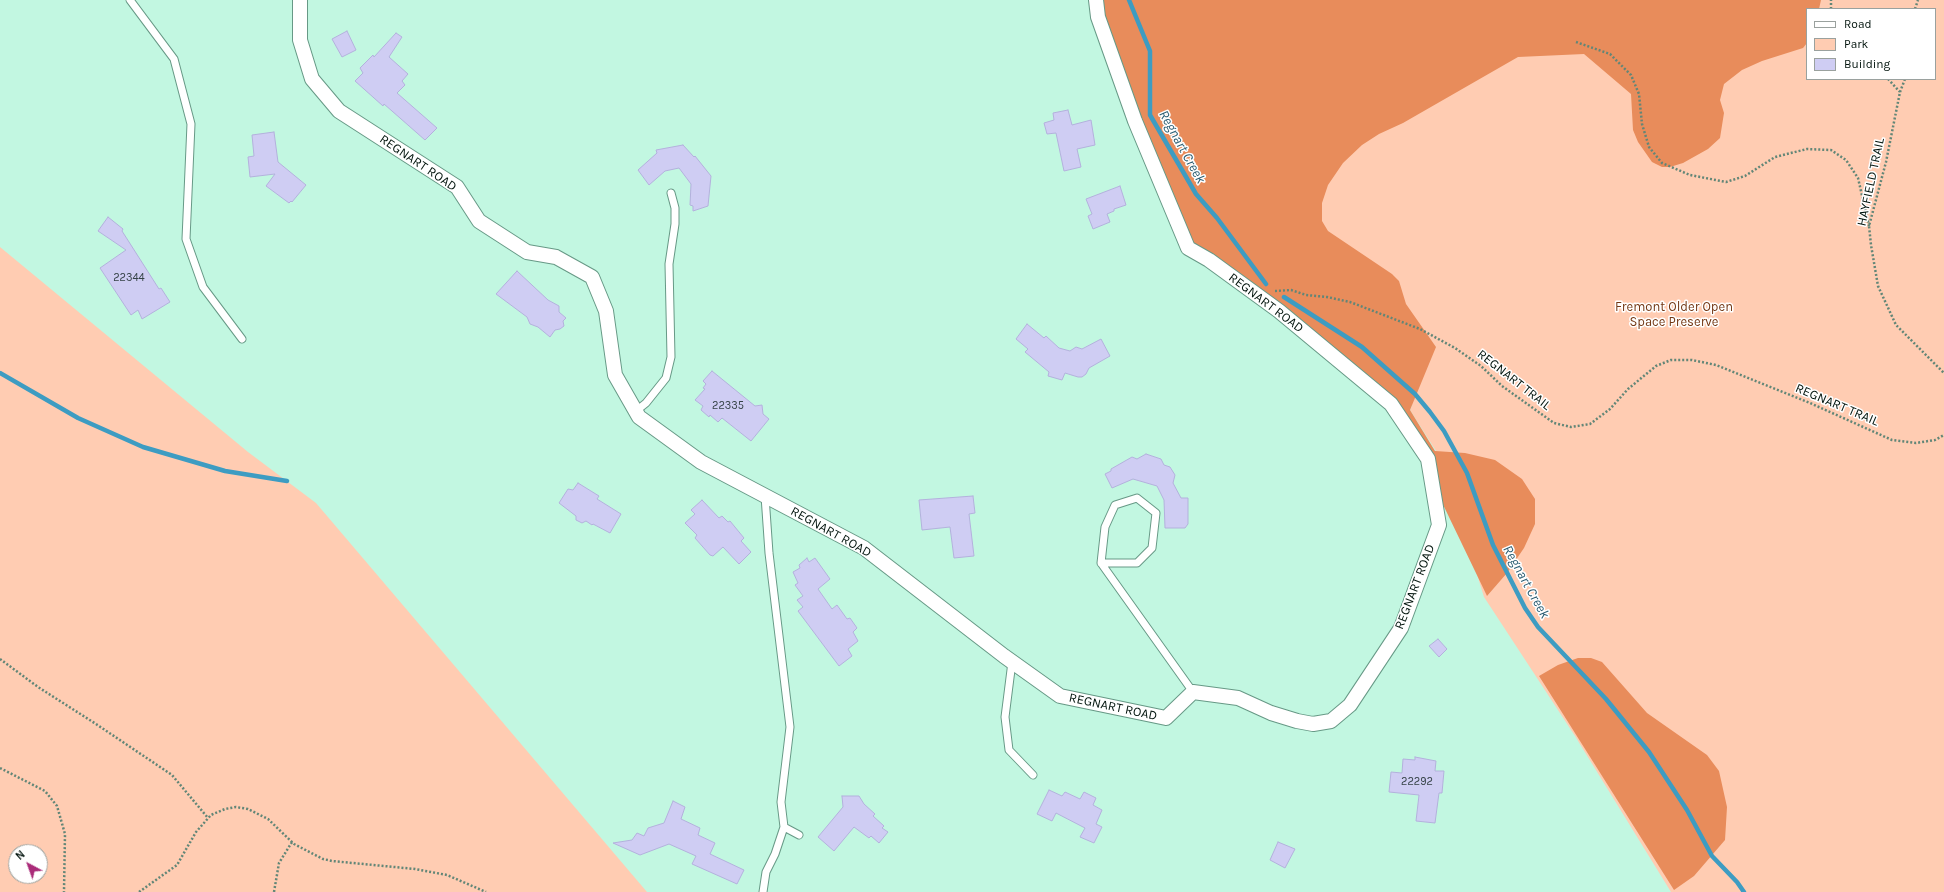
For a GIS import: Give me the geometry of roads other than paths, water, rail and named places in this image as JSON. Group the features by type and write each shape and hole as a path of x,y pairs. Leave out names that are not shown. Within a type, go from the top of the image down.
{"street":[{"name":"REGNART ROAD","path":"300,0 300,40 312,79 339,111 458,187 480,222 527,252 556,257 592,277 606,311 615,375 636,411 639,416 701,462 864,548 1012,662 1060,696 1166,718 1193,692 1238,698 1271,713 1297,721 1313,724 1331,721 1350,705 1401,628 1439,525 1428,458 1391,404 1279,311 1209,260 1188,248 1135,122 1098,17 1096,0"}],"lane":[{"path":"130,0 174,59 191,124 186,239 203,287 242,339"},
{"path":"636,411 646,403 666,378 671,357 669,264 675,224 675,208 670,193"},
{"path":"763,892 766,872 775,854 784,827 781,802 790,727 769,552 765,496"},
{"path":"1101,563 1137,563 1152,548 1156,513 1137,498 1115,505 1105,527 1101,563 1193,692"},
{"path":"1012,662 1005,717 1009,750 1033,775"},
{"path":"784,827 799,836"}],"waterway":[{"name":"Regnart Creek","path":"1129,0 1150,51 1150,115 1196,194 1217,218 1266,284"},
{"name":"Regnart Creek","path":"1284,297 1362,347 1415,394 1430,412 1444,431 1467,473 1493,545 1525,608 1538,627 1606,699 1649,752 1687,810 1712,856 1737,882 1744,892"},
{"path":"0,373 78,418 143,447 225,471 287,481"}],"park label":[{"name":"Fremont Older Open Space Preserve","path":"1674,314"}]}
